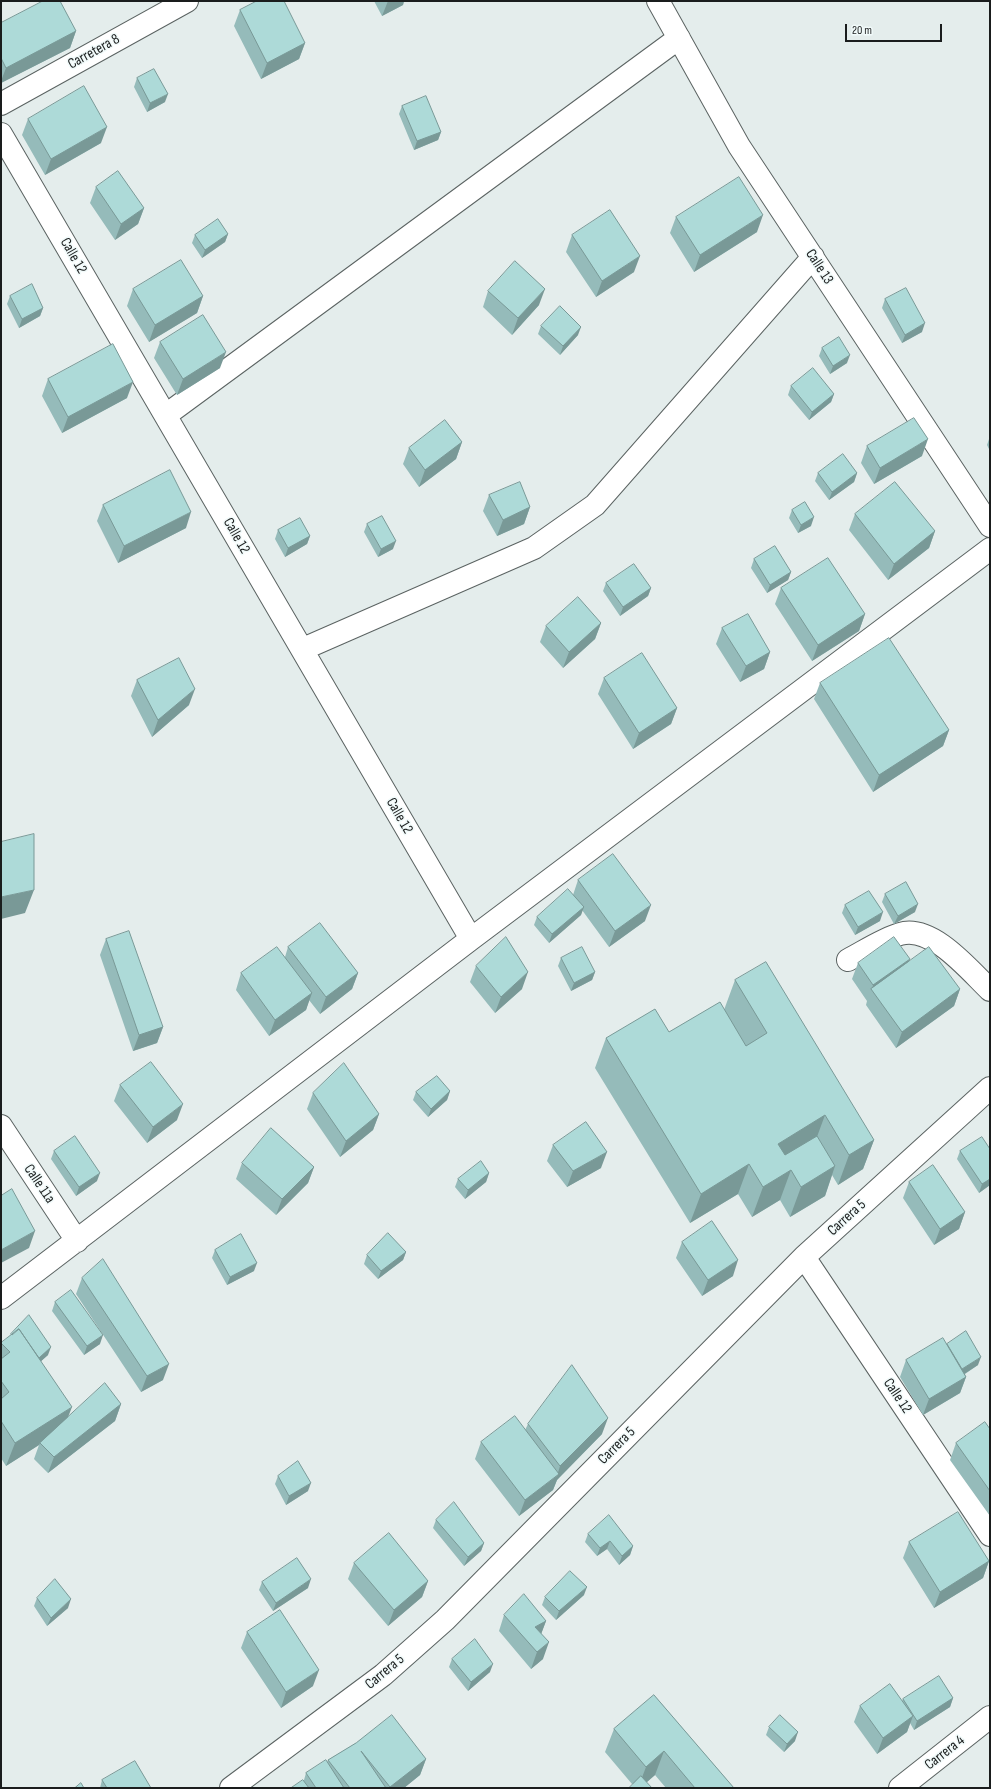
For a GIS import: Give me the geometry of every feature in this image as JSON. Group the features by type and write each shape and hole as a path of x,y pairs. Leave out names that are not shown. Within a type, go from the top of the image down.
{"street":[{"name":"Carretera 8","path":"1,104 187,1"},
{"name":"Calle 13","path":"658,1 739,146 990,526"},
{"path":"166,415 679,38"},
{"name":"Calle 12","path":"1,134 471,939"},
{"path":"303,649 534,548 595,505 813,257"},
{"path":"1,1298 471,939 990,549"},
{"path":"848,960 901,933 920,933 947,948 990,990"},
{"name":"Carrera 5","path":"231,1788 383,1675 444,1620 804,1257 990,1088"},
{"name":"Calle 11a","path":"1,1126 77,1241"},
{"name":"Calle 12","path":"804,1257 990,1535"},
{"name":"Carrera 4","path":"900,1788 990,1717"}],"building":[{"path":"43,1 60,1 76,31 6,68 1,58 1,23"},
{"path":"257,1 284,1 305,43 267,63 240,10"},
{"path":"154,69 168,94 150,103 137,78"},
{"path":"84,86 107,127 51,159 28,119"},
{"path":"426,96 441,132 417,141 402,106"},
{"path":"118,171 144,208 121,224 96,187"},
{"path":"739,177 763,215 700,255 676,217"},
{"path":"610,210 640,256 602,281 572,235"},
{"path":"218,219 228,234 205,250 195,235"},
{"path":"181,260 203,296 155,325 133,289"},
{"path":"515,261 545,289 518,318 488,291"},
{"path":"32,284 43,308 22,319 10,296"},
{"path":"906,288 925,323 905,335 885,299"},
{"path":"560,306 581,327 563,346 541,326"},
{"path":"203,315 226,352 183,379 160,342"},
{"path":"839,337 850,355 833,366 822,348"},
{"path":"113,344 133,382 68,417 48,379"},
{"path":"813,368 834,394 812,412 791,386"},
{"path":"914,418 928,439 880,468 867,446"},
{"path":"445,420 462,442 425,470 409,448"},
{"path":"843,454 857,473 832,492 818,473"},
{"path":"170,470 191,512 124,546 103,505"},
{"path":"520,482 530,507 503,520 489,495"},
{"path":"895,482 935,531 894,564 855,514"},
{"path":"805,502 814,517 801,525 792,510"},
{"path":"382,516 396,541 381,549 367,524"},
{"path":"300,518 310,536 288,548 278,530"},
{"path":"775,546 791,572 770,585 754,559"},
{"path":"828,558 865,614 818,645 781,588"},
{"path":"634,564 651,588 623,607 606,583"},
{"path":"578,597 601,623 569,652 546,626"},
{"path":"748,614 770,652 746,666 722,628"},
{"path":"889,638 949,730 879,775 820,683"},
{"path":"642,653 677,708 639,733 604,678"},
{"path":"179,658 195,689 158,720 137,680"},
{"path":"34,834 34,890 1,897 1,842"},
{"path":"613,854 651,905 615,931 578,880"},
{"path":"906,882 918,904 898,916 885,894"},
{"path":"568,889 584,907 552,934 537,917"},
{"path":"869,891 883,912 858,927 845,905"},
{"path":"320,923 358,973 326,997 288,947"},
{"path":"129,931 163,1027 139,1035 106,939"},
{"path":"506,937 528,972 501,997 476,966"},
{"path":"894,937 910,959 873,985 858,963"},
{"path":"277,947 312,993 275,1020 241,973"},
{"path":"582,947 595,972 574,983 561,958"},
{"path":"929,947 960,989 902,1032 871,989"},
{"path":"766,962 874,1140 849,1155 825,1115 778,1144 785,1155 817,1136 835,1166 801,1187 791,1170 763,1187 749,1164 701,1194 606,1038 655,1009 669,1032 720,1002 746,1046 767,1033 735,980"},
{"path":"151,1062 183,1104 153,1127 120,1085"},
{"path":"344,1063 379,1114 346,1141 313,1093"},
{"path":"437,1076 450,1091 431,1109 416,1092"},
{"path":"586,1122 607,1152 573,1171 553,1145"},
{"path":"271,1128 314,1167 282,1199 242,1163"},
{"path":"75,1136 100,1173 79,1187 54,1151"},
{"path":"982,1137 990,1149 990,1179 982,1184 960,1151"},
{"path":"481,1161 489,1173 468,1190 458,1179"},
{"path":"933,1165 965,1212 940,1229 909,1182"},
{"path":"12,1189 35,1231 1,1250 1,1196"},
{"path":"712,1221 738,1260 708,1280 682,1242"},
{"path":"388,1233 406,1252 381,1271 367,1255"},
{"path":"241,1234 257,1263 230,1277 215,1250"},
{"path":"103,1259 169,1364 147,1376 82,1278"},
{"path":"71,1290 103,1335 87,1346 55,1302"},
{"path":"29,1315 51,1347 39,1358 19,1329 12,1335 11,1334"},
{"path":"19,1329 72,1407 15,1443 1,1421 1,1399 9,1392 1,1381 1,1359 10,1352 1,1343"},
{"path":"966,1331 981,1357 962,1369 947,1344"},
{"path":"943,1338 966,1377 929,1399 906,1360"},
{"path":"572,1365 608,1418 560,1466 528,1424"},
{"path":"105,1383 121,1404 54,1457 40,1443"},
{"path":"515,1416 559,1474 525,1500 481,1442"},
{"path":"985,1422 990,1429 990,1491 956,1443"},
{"path":"298,1461 311,1483 289,1496 278,1476"},
{"path":"454,1502 484,1543 468,1557 436,1520"},
{"path":"958,1512 989,1561 940,1592 909,1542"},
{"path":"609,1515 633,1546 622,1556 610,1541 600,1548 588,1534"},
{"path":"389,1533 428,1581 394,1610 354,1563"},
{"path":"297,1558 311,1579 276,1603 262,1582"},
{"path":"570,1571 587,1587 559,1611 545,1597"},
{"path":"55,1579 71,1599 51,1618 37,1598"},
{"path":"524,1594 546,1621 535,1627 549,1642 537,1652 504,1615"},
{"path":"280,1610 319,1670 286,1692 247,1632"},
{"path":"475,1639 493,1664 471,1682 452,1659"},
{"path":"939,1676 953,1698 917,1721 903,1699"},
{"path":"890,1684 913,1716 883,1738 860,1706"},
{"path":"654,1695 734,1788 695,1788 664,1751 646,1767 614,1729"},
{"path":"392,1715 426,1759 390,1787 361,1751 386,1788 350,1788 328,1760 356,1743"},
{"path":"780,1715 798,1732 787,1744 769,1727"},
{"path":"326,1760 344,1788 316,1788 306,1773"},
{"path":"135,1761 151,1788 107,1788 102,1780"},
{"path":"641,1776 652,1788 629,1788"},
{"path":"303,1780 309,1788 291,1788"},
{"path":"81,1783 84,1788 75,1788"}]}
